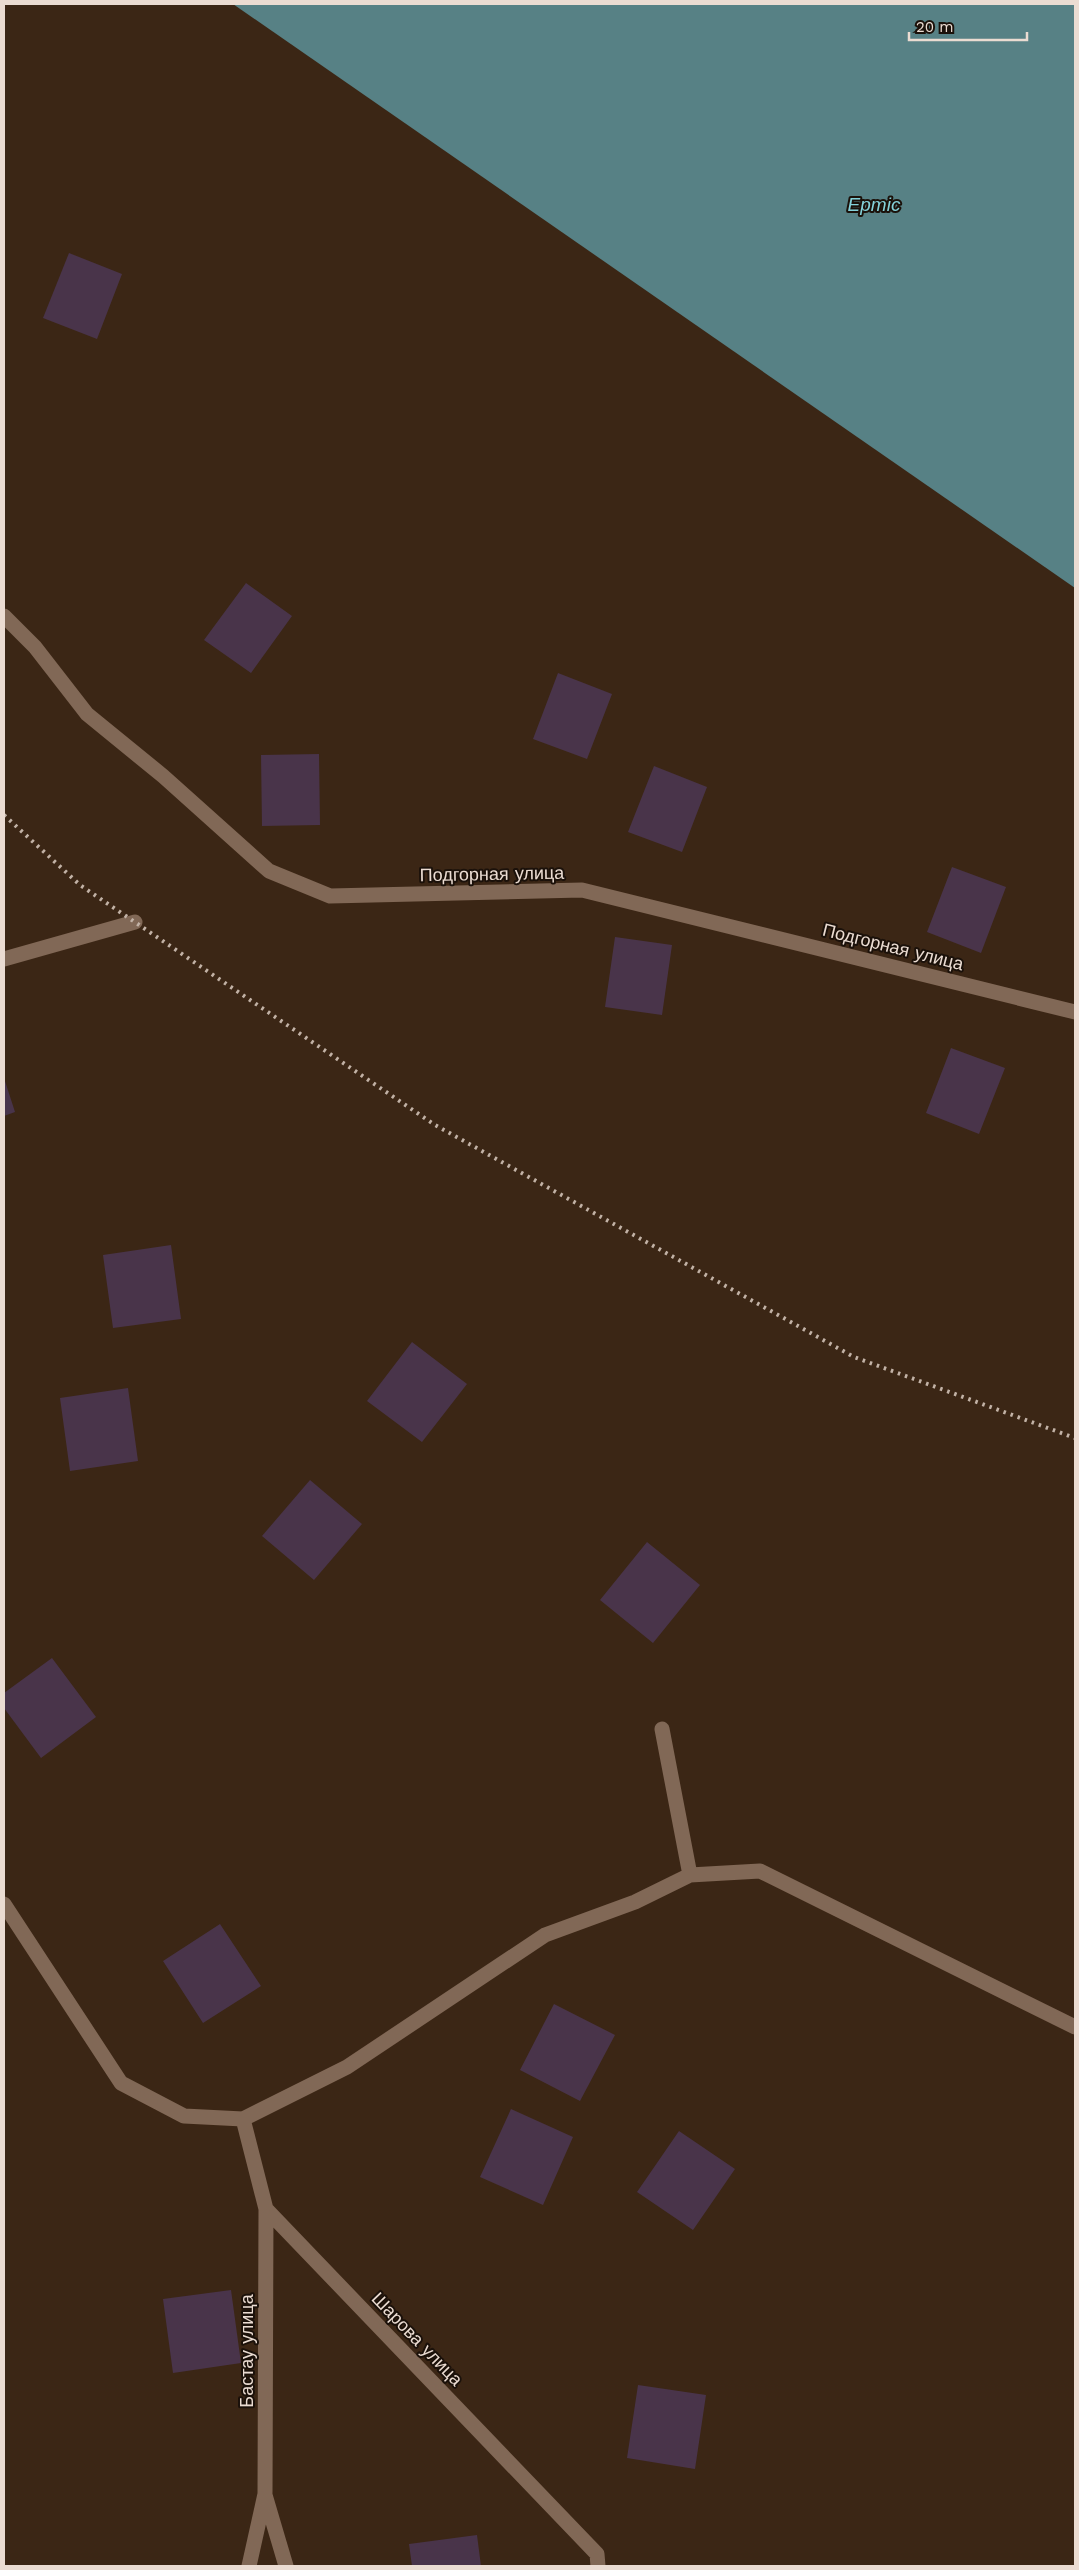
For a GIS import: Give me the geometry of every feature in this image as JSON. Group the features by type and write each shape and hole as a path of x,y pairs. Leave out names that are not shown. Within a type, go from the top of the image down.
{"street":[{"name":"Подгорная улица","path":"4,616 35,647 88,714 163,776 269,871 330,896 582,890 1075,1012"},
{"path":"4,959 135,922"},
{"path":"662,1729 690,1875"},
{"path":"4,1904 121,2083 184,2116 243,2119 347,2067 545,1935 635,1902 690,1875 760,1871 1075,2028"},
{"name":"Шарова улица","path":"243,2119 266,2209 597,2554 598,2566"},
{"name":"Бастау улица","path":"249,2566 265,2494 266,2209"},
{"name":"Бастау улица","path":"265,2494 286,2566"}],"water":[{"name":"Ертіс","path":"233,4 1075,4 1075,588"}],"building":[{"path":"69,253 122,274 97,339 43,318"},
{"path":"246,583 292,616 251,673 204,640"},
{"path":"558,673 612,694 587,759 533,739"},
{"path":"319,754 320,825 262,826 261,755"},
{"path":"654,766 707,787 682,852 628,832"},
{"path":"952,867 1006,887 981,953 927,932"},
{"path":"615,937 672,945 662,1015 605,1007"},
{"path":"951,1048 1005,1068 979,1134 926,1113"},
{"path":"4,1078 15,1112 4,1116"},
{"path":"171,1245 181,1319 113,1328 103,1255"},
{"path":"412,1342 467,1384 422,1442 367,1401"},
{"path":"128,1388 138,1461 70,1471 60,1398"},
{"path":"310,1480 362,1524 314,1580 262,1536"},
{"path":"647,1542 700,1585 653,1643 600,1600"},
{"path":"52,1658 96,1717 41,1758 4,1708 4,1693"},
{"path":"220,1924 261,1986 203,2023 163,1961"},
{"path":"554,2004 615,2035 580,2101 520,2070"},
{"path":"511,2109 573,2137 543,2205 480,2177"},
{"path":"679,2131 735,2169 693,2230 637,2192"},
{"path":"231,2290 241,2363 173,2373 163,2299"},
{"path":"638,2385 706,2395 695,2469 627,2458"},
{"path":"477,2535 481,2566 412,2566 409,2544"}],"railway":[{"path":"4,815 80,885 435,1125 854,1357 1075,1438"}]}
